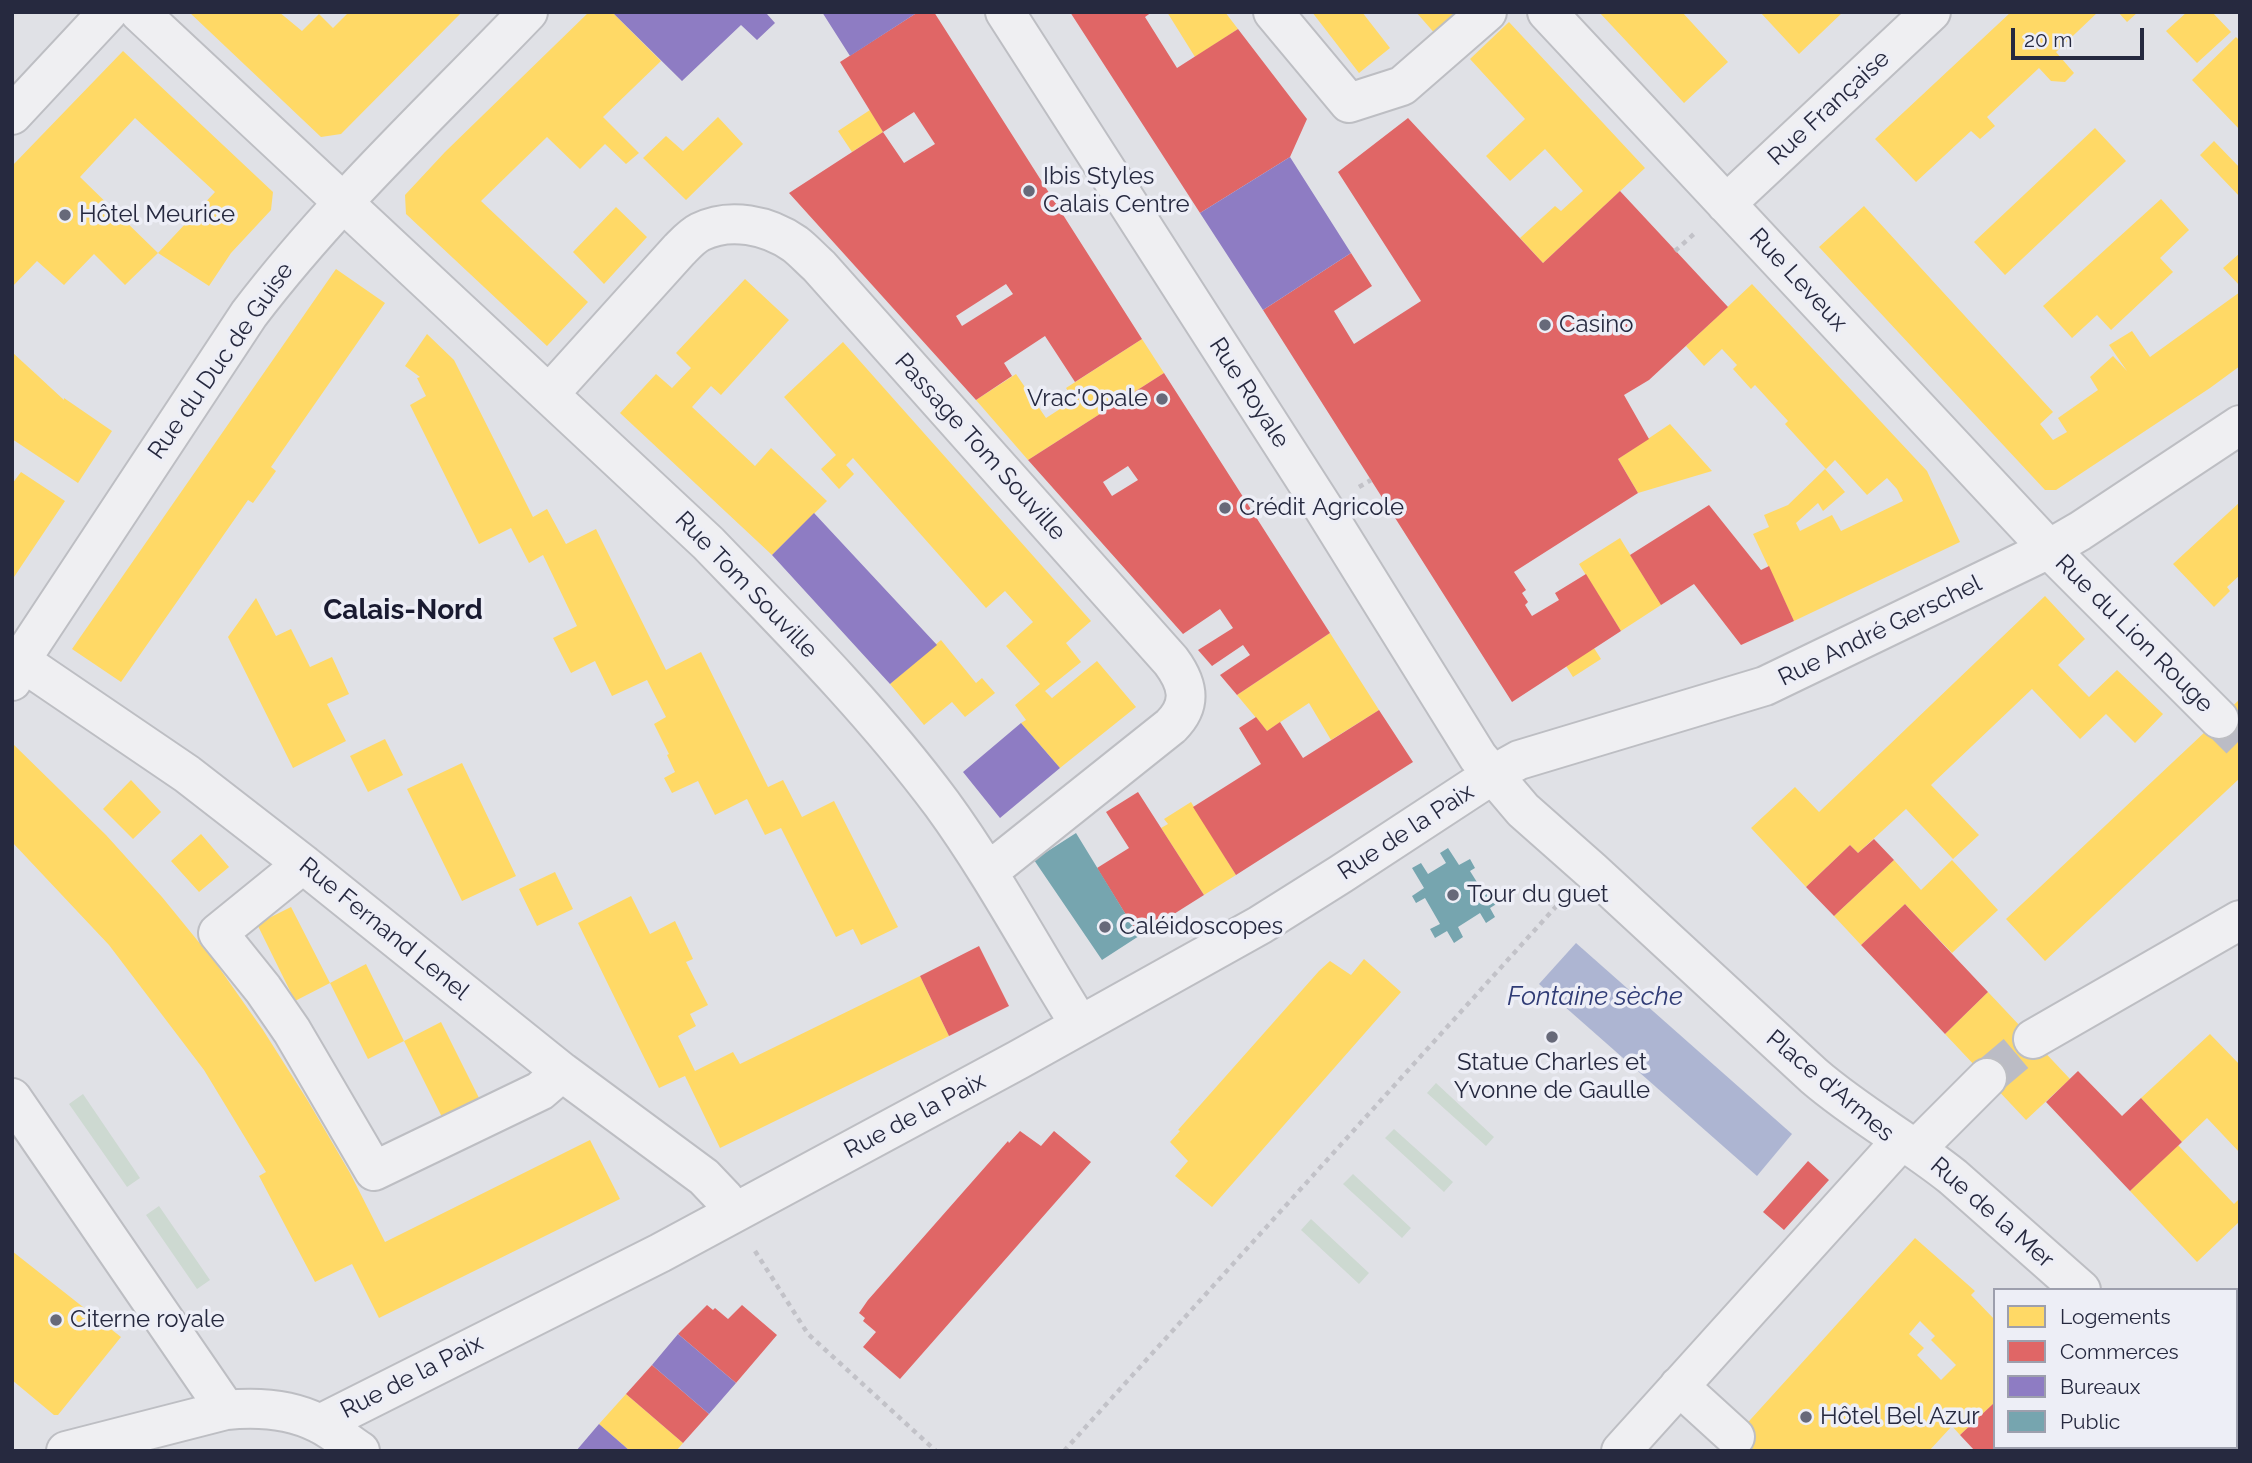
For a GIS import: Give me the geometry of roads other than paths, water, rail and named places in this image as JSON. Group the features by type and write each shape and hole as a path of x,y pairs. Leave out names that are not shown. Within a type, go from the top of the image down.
{"street":[{"path":"12,115 108,12"},
{"name":"Rue Tom Souville","path":"139,12 708,542 841,682 919,774 965,836 1080,1025"},
{"name":"Rue du Duc de Guise","path":"15,666 249,314 307,242 528,12"},
{"name":"Rue Royale","path":"1005,12 1324,509 1463,735 1492,775"},
{"path":"1273,12 1349,103 1402,86 1488,12"},
{"name":"Rue Leveux","path":"1548,12 2049,549"},
{"name":"Rue Française","path":"1726,204 1931,12"},
{"name":"Passage Tom Souville","path":"550,393 679,250 699,233 719,226 742,223 766,229 794,243 819,266 1171,661 1185,686 1186,704 1171,726 988,872"},
{"name":"Rue André Gerschel","path":"1492,775 1519,760 1541,752 1765,686 2049,549 2240,425"},
{"name":"Rue du Lion Rouge","path":"2049,549 2219,719"},
{"name":"Rue Fernand Lenel","path":"15,666 187,774 562,1072 704,1177 724,1198 733,1213"},
{"name":"Rue de la Paix","path":"320,1423 660,1253 1080,1025 1278,914 1492,775"},
{"name":"Place d'Armes","path":"1492,775 1523,810 1814,1076 1841,1099 1908,1145 1620,1451"},
{"path":"303,864 218,933 263,989 292,1031 374,1171 540,1091 562,1072"},
{"path":"2033,1039 2240,920"},
{"path":"1908,1145 1987,1078"},
{"path":"12,1098 226,1410"},
{"name":"Rue de la Mer","path":"1908,1145 1954,1177 2079,1288"},
{"path":"1679,1386 1735,1437"},
{"path":"91,1448 226,1410 262,1409 320,1423 360,1451"}],"water":[{"name":"Fontaine sèche","path":"1576,943 1792,1134 1757,1176 1539,984"}],"tunnel":[{"path":"2219,719 2240,740"},
{"path":"1987,1078 2033,1039"}],"place":[{"name":"Ibis Styles Calais Centre","path":"1029,191"},
{"name":"Hôtel Meurice","path":"65,215"},
{"name":"Casino","path":"1545,325"},
{"name":"Vrac'Opale","path":"1162,399"},
{"name":"Crédit Agricole","path":"1225,508"},
{"name":"Tour du guet","path":"1453,895"},
{"name":"Caléidoscopes","path":"1105,927"},
{"name":"Statue Charles et Yvonne de Gaulle","path":"1552,1037"},
{"name":"Citerne royale","path":"56,1320"},
{"name":"Hôtel Bel Azur","path":"1806,1417"}],"district":[{"name":"Calais-Nord","path":"403,611"}]}
